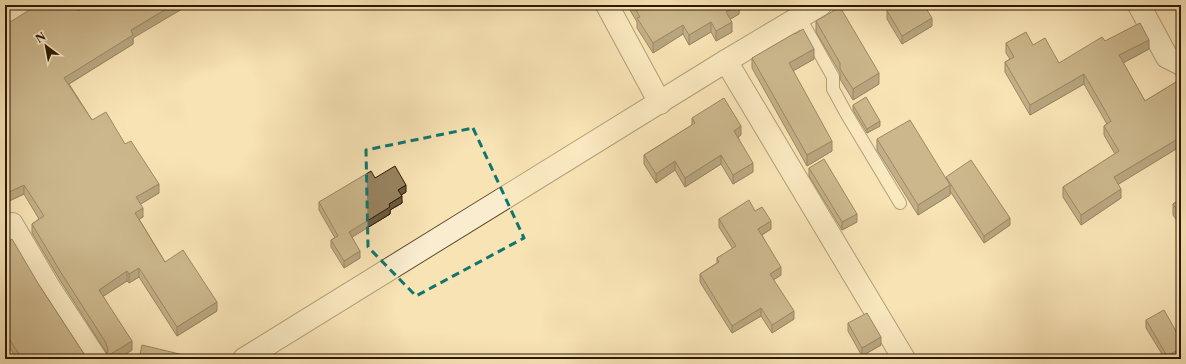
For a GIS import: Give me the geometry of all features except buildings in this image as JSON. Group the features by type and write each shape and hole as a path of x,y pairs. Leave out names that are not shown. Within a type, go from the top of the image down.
{"street":[{"path":"5,20 29,5"},
{"path":"606,5 660,103"},
{"path":"244,359 726,61 820,5"},
{"path":"1139,5 1167,56 1181,64"},
{"path":"726,61 904,359"},
{"path":"12,224 96,359"}],"lane":[{"path":"800,18 833,77 833,89 900,203"}],"highlighted area":[{"path":"473,128 524,238 416,296 368,247 366,150"}]}
